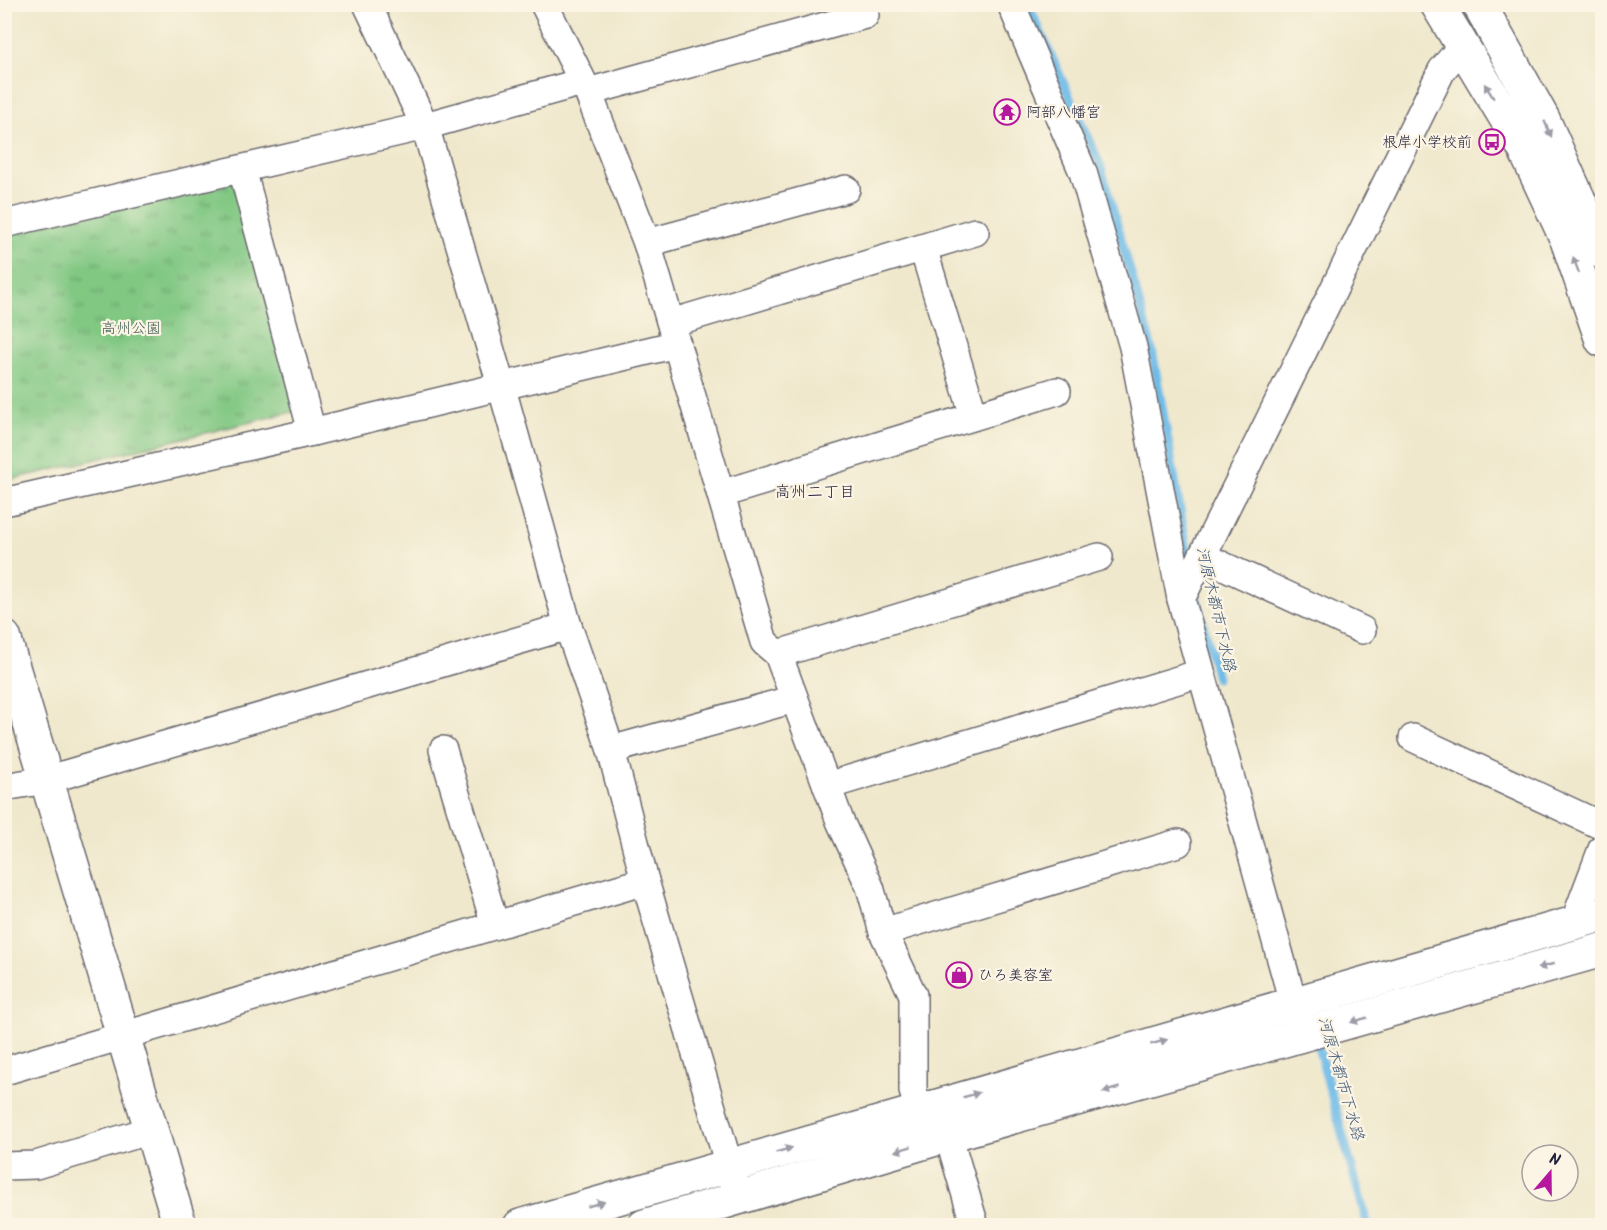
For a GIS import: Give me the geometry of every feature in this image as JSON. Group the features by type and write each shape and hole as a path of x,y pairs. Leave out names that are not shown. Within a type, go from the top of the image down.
{"street":[{"path":"367,4 424,126 501,385 568,626 611,750 645,882 740,1198"},
{"path":"544,4 585,87 647,243 764,642 778,654 827,786 870,886 883,932 913,995 913,1091 929,1107 949,1135 975,1226"},
{"path":"1011,4 1083,172 1133,347 1181,599 1303,1036"},
{"path":"1437,4 1524,148 1567,240 1602,340"},
{"path":"1479,4 1543,118 1602,252"},
{"path":"4,224 585,87 865,15"},
{"path":"1181,599 1442,70 1462,46"},
{"path":"242,169 312,432"},
{"path":"647,243 846,189"},
{"path":"4,502 312,432 501,385 674,334 975,232"},
{"path":"923,248 974,416"},
{"path":"721,494 1057,391"},
{"path":"1202,556 1362,630"},
{"path":"778,654 1099,557"},
{"path":"4,786 46,780 568,626"},
{"path":"4,637 180,1226"},
{"path":"827,786 1201,673"},
{"path":"611,750 794,699"},
{"path":"1413,738 1602,826"},
{"path":"443,750 495,926"},
{"path":"883,932 1178,843"},
{"path":"520,1226 1588,919 1602,849"},
{"path":"4,1071 645,882"},
{"path":"644,1226 949,1135 1602,950"},
{"path":"4,1166 36,1165 151,1130"}],"green space":[{"name":"高州公園","path":"233,180 297,411 5,481 4,233"}],"waterway":[{"name":"河原木都市下水路","path":"1028,4 1100,165 1152,350 1190,567"},
{"name":"河原木都市下水路","path":"1194,587 1217,678"},
{"name":"河原木都市下水路","path":"1315,1036 1368,1226"}],"place":[{"name":"阿部八幡宮","path":"1007,112"},
{"name":"根岸小学校前","path":"1492,142"},
{"name":"ひろ美容室","path":"959,975"}],"district":[{"name":"高州二丁目","path":"815,491"}]}
